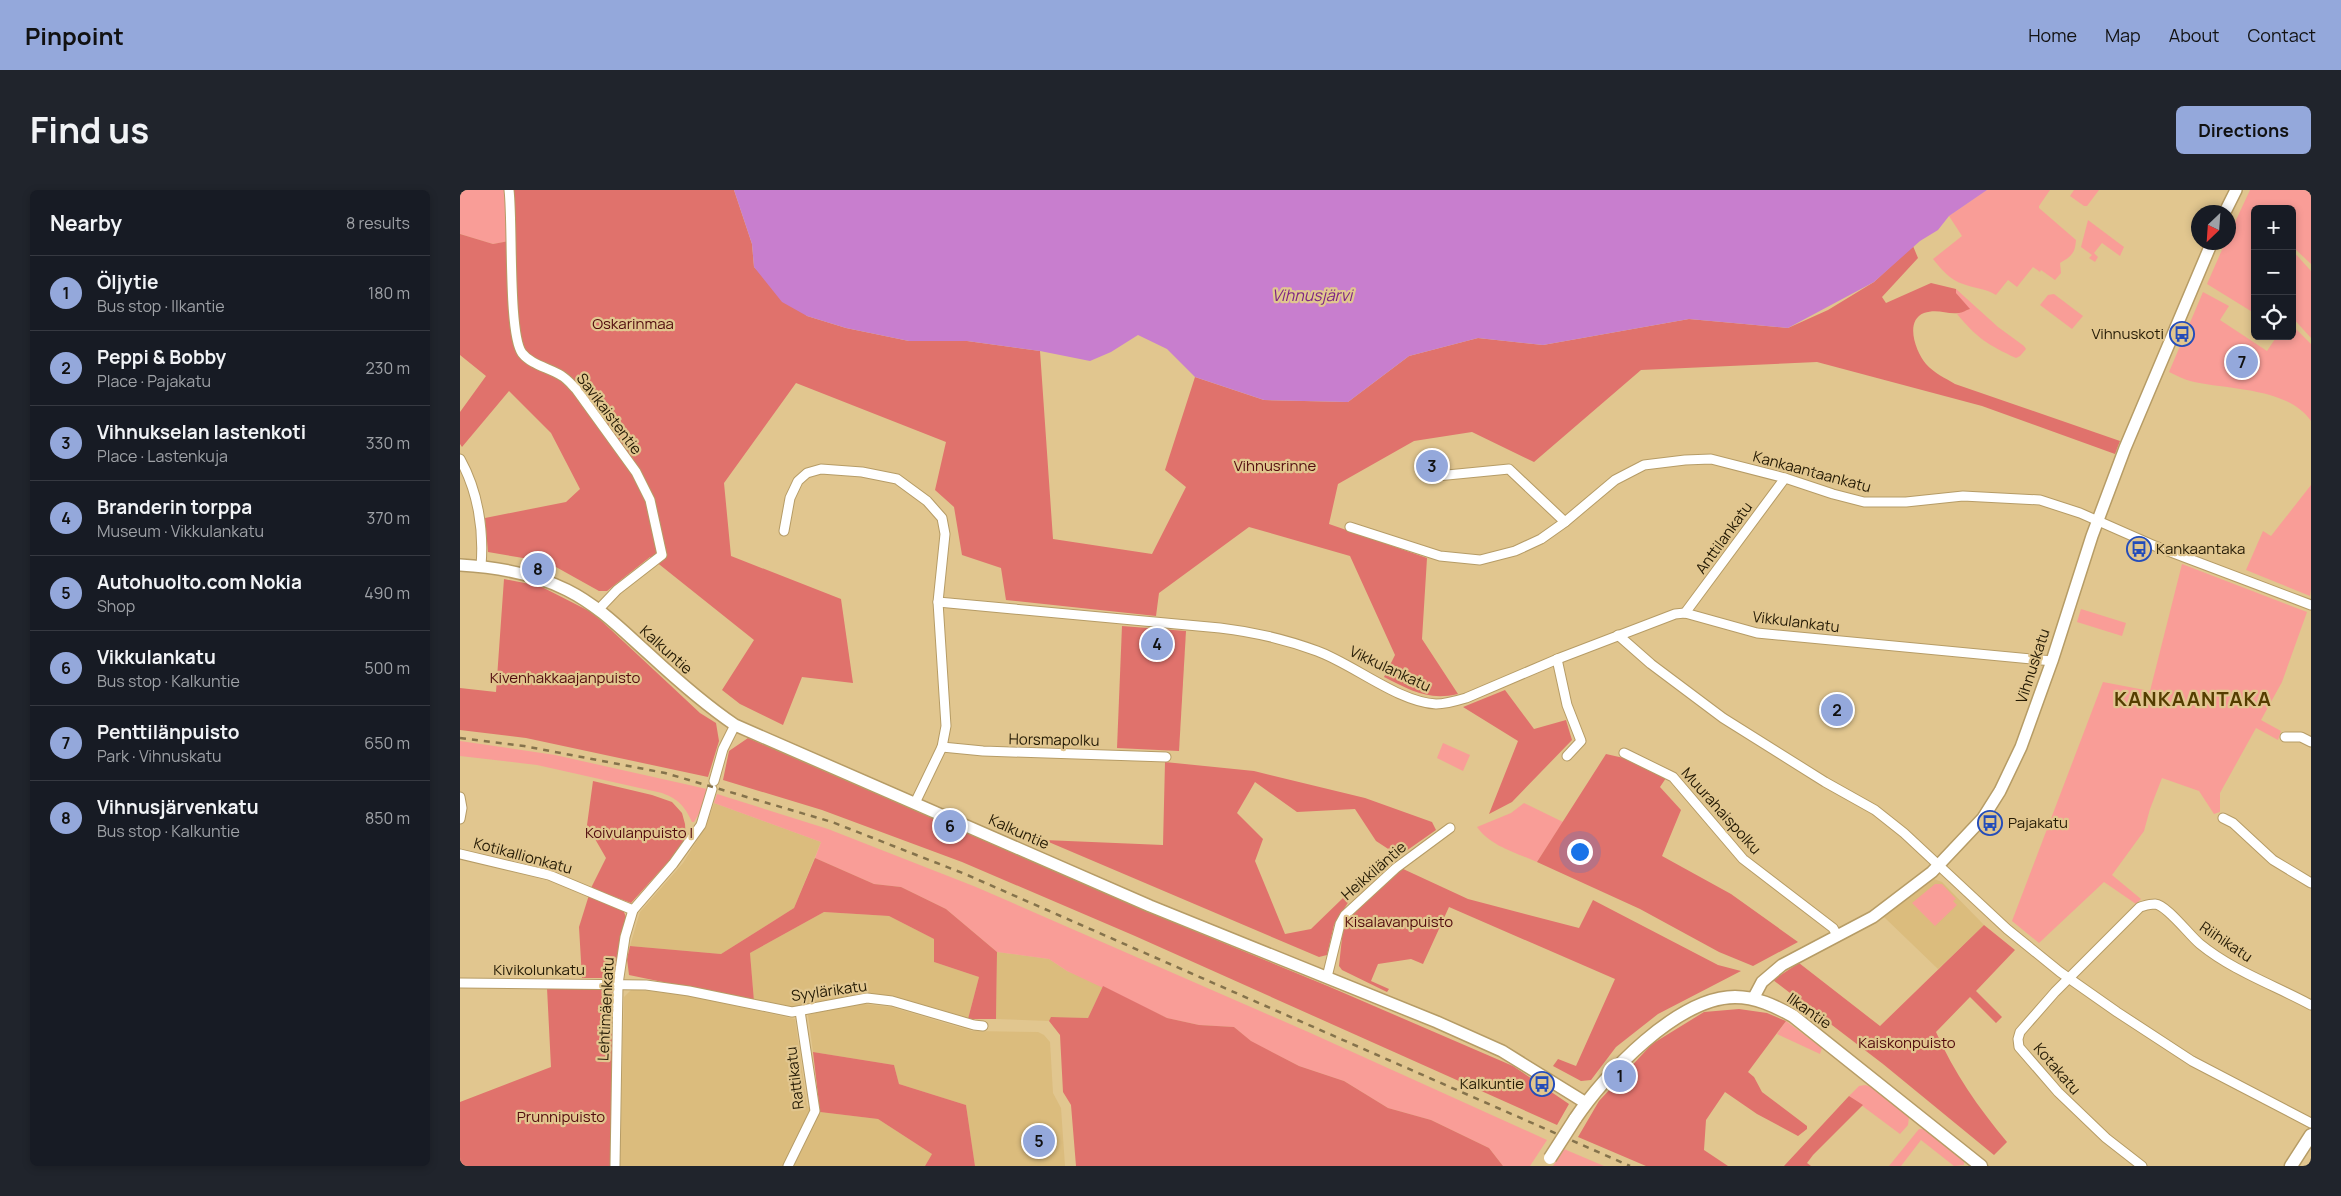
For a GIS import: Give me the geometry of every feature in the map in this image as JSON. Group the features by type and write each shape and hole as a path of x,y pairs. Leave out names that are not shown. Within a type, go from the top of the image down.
{"main road":[{"name":"Ilkantie","path":"1548,1162 1586,1103 1629,1055 1674,1020 1716,1000 1735,997 1771,1004 1793,1016 1981,1166"},
{"path":"2291,1166 2311,1134"}],"street":[{"name":"Savikaistentie","path":"509,190 512,215 512,283 515,325 521,352 528,359 564,377 576,389 636,472 650,500 662,555 617,590 598,610"},
{"path":"2228,205 2236,190"},
{"name":"Vihnuskatu","path":"1753,999 1762,982 1771,972 1889,907 1938,866 1983,818 2008,776 2021,747 2052,661 2097,521 2125,448 2209,250"},
{"path":"460,458 473,489 479,518 482,537 481,566"},
{"name":"Kankaantaankatu","path":"1350,527 1440,556 1480,560 1515,551 1541,539 1565,522 1615,480 1644,465 1711,459 1785,478 1864,502 1906,502 1963,496 2040,500 2080,513 2311,605"},
{"path":"784,531 790,498 798,481 807,473 821,469 862,472 897,480 927,501 942,518 945,534 938,602 946,726 942,747 915,802"},
{"path":"1437,476 1509,469 1565,522"},
{"name":"Anttilankatu","path":"1685,613 1785,478"},
{"name":"Kalkuntie","path":"460,565 481,566 546,581 568,590 598,610 697,698 735,725 1150,906 1327,977 1502,1051 1586,1103"},
{"name":"Vikkulankatu","path":"938,602 1220,628 1263,634 1318,651 1396,691 1433,704 1466,698 1618,635 1676,614 1685,613 1757,633 2052,661"},
{"path":"1618,635 1651,664 1723,718 1826,783 1875,810 1904,833 2007,929 2070,979 2160,1042 2192,1061 2311,1123"},
{"path":"1557,659 1567,705 1581,741 1567,756"},
{"name":"Lehtimäenkatu","path":"615,1166 618,984 625,937 633,910 673,864 701,825 724,748 735,725"},
{"path":"2285,737 2301,737 2311,742"},
{"name":"Horsmapolku","path":"942,747 983,752 1166,756"},
{"name":"Muurahaispolku","path":"1624,753 1673,778 1743,859 1833,928 1837,935"},
{"name":"Kotikallionkatu","path":"460,797 462,808 460,819"},
{"path":"2223,818 2233,823 2273,860 2311,883"},
{"name":"Heikkiläntie","path":"1327,977 1340,924 1345,915 1396,868 1450,828"},
{"name":"Kotikallionkatu","path":"460,854 549,875 633,910"},
{"name":"Riihikatu","path":"2070,979 2140,907 2156,904 2162,907 2199,944 2223,960 2311,1005"},
{"name":"Kotakatu","path":"2070,979 2020,1032 2018,1039 2019,1047 2082,1117 2142,1166"},
{"name":"Kivikolunkatu","path":"460,983 618,984"},
{"name":"Syylärikatu","path":"618,984 690,991 792,1012 867,998 892,1001 982,1026"},
{"name":"Rattikatu","path":"788,1166 815,1111 800,1011"}],"shaded area":[{"path":"460,190 511,190 509,241 493,244 460,234"},
{"path":"1987,190 2050,190 2039,208 2076,240 2072,254 2060,263 2061,273 2055,280 2033,267 2017,287 2008,280 1996,295 1954,280 1933,259 1962,236 1949,216"},
{"path":"2074,190 2099,190 2087,206 2084,206 2070,196"},
{"path":"2250,190 2311,190 2311,264 2296,250 2296,205 2251,205 2251,311 2207,284 2222,250 2236,250 2236,220"},
{"path":"2088,220 2124,247 2120,256 2102,243 2094,253 2098,257 2095,262 2089,258 2092,255 2081,247"},
{"path":"2296,254 2311,271 2311,338 2296,321"},
{"path":"1956,289 1998,327 2024,346 2026,349 2020,356 2016,358 1998,349 1971,329 1957,314 1969,309 1956,293"},
{"path":"2203,292 2229,306 2220,320 2267,351 2274,340 2296,340 2296,329 2311,344 2311,421 2301,410 2288,402 2272,396 2190,381 2169,372"},
{"path":"2054,294 2083,316 2072,329 2040,305 2048,295"},
{"path":"2311,485 2310,596 2246,570 2263,531 2271,536"},
{"path":"2182,564 2307,612 2282,682 2261,720 2281,731 2278,740 2256,728 2220,793 2220,812 2214,814 2199,791 2162,778 2144,831 2112,875 2141,899 2136,904 2104,882 2039,943 2012,921 2103,682 2150,691"},
{"path":"2081,609 2126,623 2122,636 2077,622"},
{"path":"460,741 555,755 707,789 700,812 694,822 692,822 680,804 662,793 537,765 460,756"},
{"path":"1443,743 1470,755 1463,771 1437,758"},
{"path":"717,794 828,829 976,887 1306,1031 1547,1140 1530,1166 1503,1166 1489,1148 1431,1120 1388,1108 1344,1081 1299,1066 1252,1042 1234,1027 1199,1025 1167,1018 1067,971 1049,959 997,952 946,909 901,887 874,884 815,858 821,842 714,803"},
{"path":"714,803 821,842 794,908 721,954 630,946 640,912 683,863 706,826"},
{"path":"1524,803 1563,822 1537,862 1496,844 1482,834 1477,827 1511,813"},
{"path":"1934,879 1942,882 1984,925 1938,969 1884,917"},
{"path":"1935,884 1942,884 1956,899 1953,901 1957,905 1935,926 1912,903"},
{"path":"824,912 889,916 934,939 934,962 979,977 968,1019 871,994 856,995 793,1009 754,1001 750,953"},
{"path":"997,952 1049,959 1067,971 1103,986 1088,1018 1052,1017 1049,1021 996,1019"},
{"path":"632,989 690,996 795,1019 807,1106 820,1112 878,1119 932,1154 925,1166 620,1166 624,997"},
{"path":"855,1003 891,1007 972,1031 1038,1032 1044,1035 1050,1042 1053,1093 1061,1108 1065,1166 975,1166 966,1105 899,1084 894,1065 813,1052 808,1015"},
{"path":"1786,1021 1822,1048 1820,1054 1777,1034"},
{"path":"1859,1086 1872,1087 1909,1117 1908,1125 1900,1134 1849,1096"},
{"path":"1919,1129 1924,1129 1964,1161 1964,1165 1954,1166 1921,1140 1901,1166 1889,1166"},
{"path":"1564,1149 1604,1166 1553,1166"}],"green space":[{"name":"Oskarinmaa","path":"511,190 734,190 752,244 754,267 807,316 846,328 909,341 967,341 1040,351 1053,539 1152,554 1186,487 1165,470 1195,377 1264,400 1348,402 1409,356 1478,338 1543,345 1689,319 1788,328 1828,310 1874,282 1913,246 1918,258 1882,297 1886,303 1931,283 1956,289 1956,293 1970,309 1961,313 1929,312 1918,317 1914,323 1914,337 1922,359 1929,367 1955,384 2120,441 2115,454 1982,406 1817,362 1641,370 1534,462 1472,432 1414,441 1338,484 1329,524 1427,558 1422,639 1458,694 1437,696 1411,690 1384,677 1395,655 1350,556 1249,527 1159,593 1156,616 1006,600 1001,568 962,555 954,507 935,490 946,442 796,383 724,483 731,556 841,599 853,683 802,677 783,725 740,704 722,690 754,640 650,557 607,591 599,591 556,567 523,558 488,552 485,518 566,502 580,489 551,433 509,391 462,447 460,444 460,412 486,376 460,355 460,234 493,244 509,241"},
{"name":"Kivenhakkaajanpuisto","path":"504,579 540,586 593,613 700,713 716,723 719,741 708,777 526,738 460,730 460,688 496,692"},
{"path":"1122,626 1186,631 1179,751 1117,748"},
{"path":"1505,690 1534,729 1566,720 1572,740 1512,802 1489,814 1518,741 1463,707"},
{"path":"748,738 1151,913 1330,987 1513,1066 1569,1104 1557,1125 1135,936 962,862 822,810 723,780 729,751"},
{"path":"1606,754 1628,759 1666,778 1660,787 1681,810 1662,856 1731,894 1798,942 1753,966 1719,952 1640,909 1537,862"},
{"path":"1165,762 1254,771 1365,798 1432,822 1436,830 1399,856 1376,841 1355,809 1297,812 1255,782 1237,813 1263,839 1255,861 1285,934 1311,929 1344,897 1349,901 1334,925 1327,955 1319,957 1044,840 1163,845"},
{"name":"Koivulanpuisto I","path":"593,781 652,795 672,802 682,813 686,839 678,851 631,903 591,888 606,858 587,825"},
{"path":"815,858 874,884 901,887 946,909 997,952 996,1019 968,1019 979,977 934,962 934,939 889,916 824,912 750,953 754,1001 629,975 627,959 630,946 721,954 794,908"},
{"name":"Kisalavanpuisto","path":"1401,868 1468,899 1579,928 1593,900 1718,965 1741,971 1658,1014 1616,1047 1591,1080 1581,1081 1553,1066 1558,1059 1576,1066 1615,979 1449,907 1423,964 1411,959 1378,964 1371,981 1389,989 1387,992 1342,970 1339,966 1343,928 1354,911"},
{"path":"589,895 623,910 627,919 620,939 615,970 606,978 582,978 579,927"},
{"name":"Kaiskonpuisto","path":"1984,925 2015,950 1976,991 2002,1017 1996,1023 1970,997 1936,1032 1967,1089 2007,1142 1994,1155 1883,1064 1773,980 1799,963 1880,1026"},
{"path":"1103,986 1167,1018 1199,1025 1234,1027 1251,1041 1299,1066 1344,1081 1388,1108 1431,1120 1489,1148 1503,1166 1076,1166 1071,1105 1063,1092 1060,1035 1049,1021 1051,1017 1088,1018"},
{"name":"Prunnipuisto","path":"547,988 609,988 613,992 611,1166 460,1166 460,1102 551,1067"},
{"path":"1739,1009 1767,1013 1786,1021 1748,1072 1754,1077 1762,1092 1807,1126 1807,1129 1798,1136 1757,1114 1725,1092 1706,1120 1704,1150 1728,1166 1646,1166 1578,1137 1599,1101 1652,1044 1704,1012"},
{"path":"813,1052 894,1065 899,1084 966,1105 975,1166 925,1166 932,1154 878,1119 820,1112"},
{"path":"1849,1096 1863,1105 1813,1155 1807,1163 1811,1166 1784,1166"}],"water":[{"name":"Vihnusjärvi","path":"734,190 1987,190 1949,216 1938,230 1920,241 1874,282 1788,328 1689,319 1543,345 1478,338 1409,356 1348,402 1264,400 1195,377 1167,349 1138,335 1111,352 1090,361 1040,351 967,341 909,341 846,328 807,316 782,302 754,267 752,244"}],"railway":[{"path":"460,738 524,746 665,773 832,822 965,874 1630,1166"}],"place":[{"name":"Vihnuskoti","path":"2182,334"},
{"name":"Penttilänpuisto","path":"2242,362"},
{"name":"Vihnukselan lastenkoti","path":"1432,466"},
{"name":"Kankaantaka","path":"2139,549"},
{"name":"Vihnusjärvenkatu","path":"538,569"},
{"name":"Branderin torppa","path":"1157,644"},
{"name":"Peppi & Bobby","path":"1837,710"},
{"name":"Pajakatu","path":"1990,823"},
{"name":"Vikkulankatu","path":"950,826"},
{"name":"Öljytie","path":"1620,1076"},
{"name":"Kalkuntie","path":"1542,1084"},
{"name":"Autohuolto.com Nokia","path":"1039,1141"}],"district":[{"name":"KANKAANTAKA","path":"2193,699"}],"park label":[{"name":"Vihnusrinne","path":"1275,466"}]}
